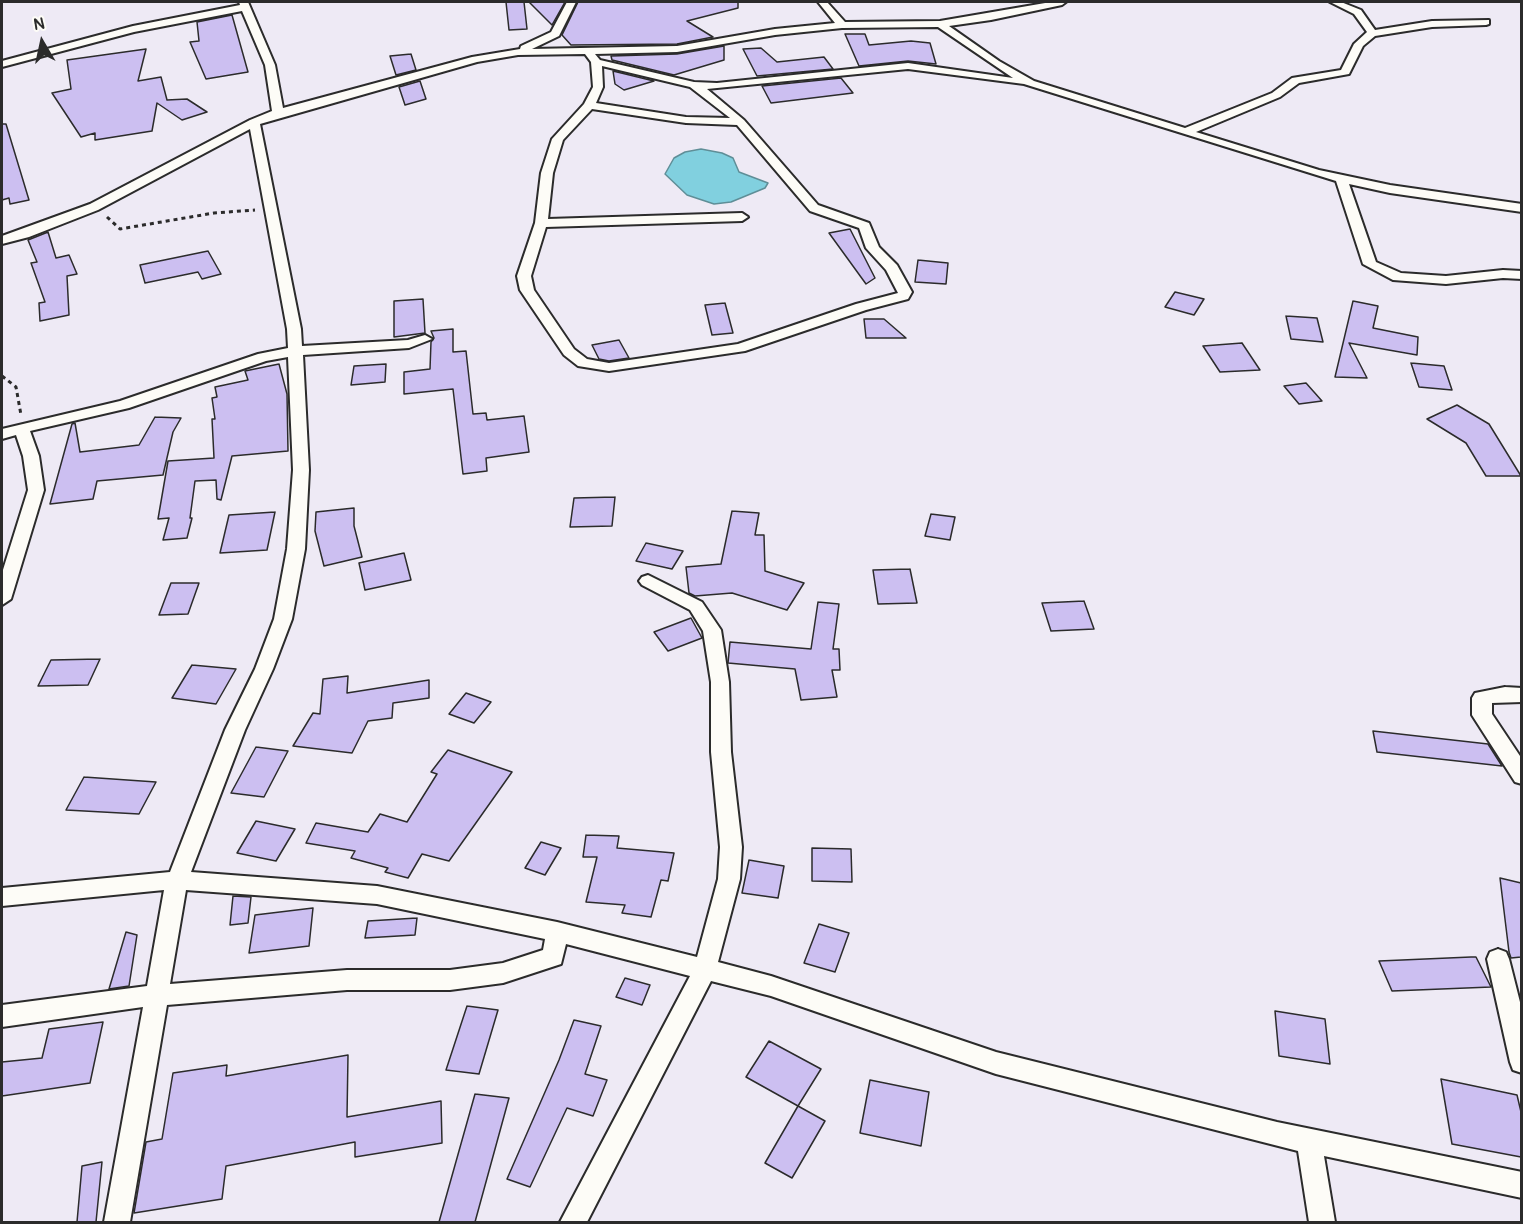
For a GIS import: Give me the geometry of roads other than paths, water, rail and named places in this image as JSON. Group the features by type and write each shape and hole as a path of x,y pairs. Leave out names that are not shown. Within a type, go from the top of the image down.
{"street":[{"path":"518,52 555,34 571,2"},
{"path":"822,2 842,25"},
{"path":"592,57 677,49 775,32 842,25 940,24 991,17 1062,2"},
{"path":"1334,2 1358,12 1372,33"},
{"path":"2,64 133,29 244,4 270,65 278,113"},
{"path":"1188,131 1276,95 1296,80 1345,72 1359,44 1372,33 1432,24 1485,22"},
{"path":"940,24 995,63 1030,83"},
{"path":"555,34 564,50"},
{"path":"2,240 94,207 254,123 278,113 476,59 518,52 564,50 693,85 739,86 908,66 937,68 1030,83 1306,170 1390,189 1521,208"},
{"path":"592,57 598,87 589,105 558,139 547,173 541,223 524,276 528,290 569,352 583,363 609,367 740,348 861,307 903,296 905,292 892,268 873,248 865,226 814,208 740,122 693,85"},
{"path":"589,105 686,120 740,122"},
{"path":"117,1222 177,880 235,730 264,669 283,619 296,549 301,470 294,329 254,123"},
{"path":"1341,178 1370,264 1398,277 1446,280 1503,274 1521,275"},
{"path":"541,223 742,217"},
{"path":"2,434 124,405 237,365 295,351 400,345 425,339"},
{"path":"2,599 36,490 31,456 21,428"},
{"path":"573,1222 705,969 729,879 731,847 721,752 717,662 712,630 696,606 648,581"},
{"path":"1521,695 1505,693 1482,698 1482,715 1521,776"},
{"path":"2,897 177,880 377,896 557,932 771,986 996,1063 1309,1140 1521,1185"},
{"path":"2,1016 157,995 347,980 439,980 503,974 553,957 557,932"},
{"path":"1498,959 1521,1062"},
{"path":"1309,1140 1322,1222"}],"water":[{"path":"701,149 722,153 733,158 739,172 768,183 765,188 731,202 714,204 687,195 665,174 674,158 685,152"}]}
